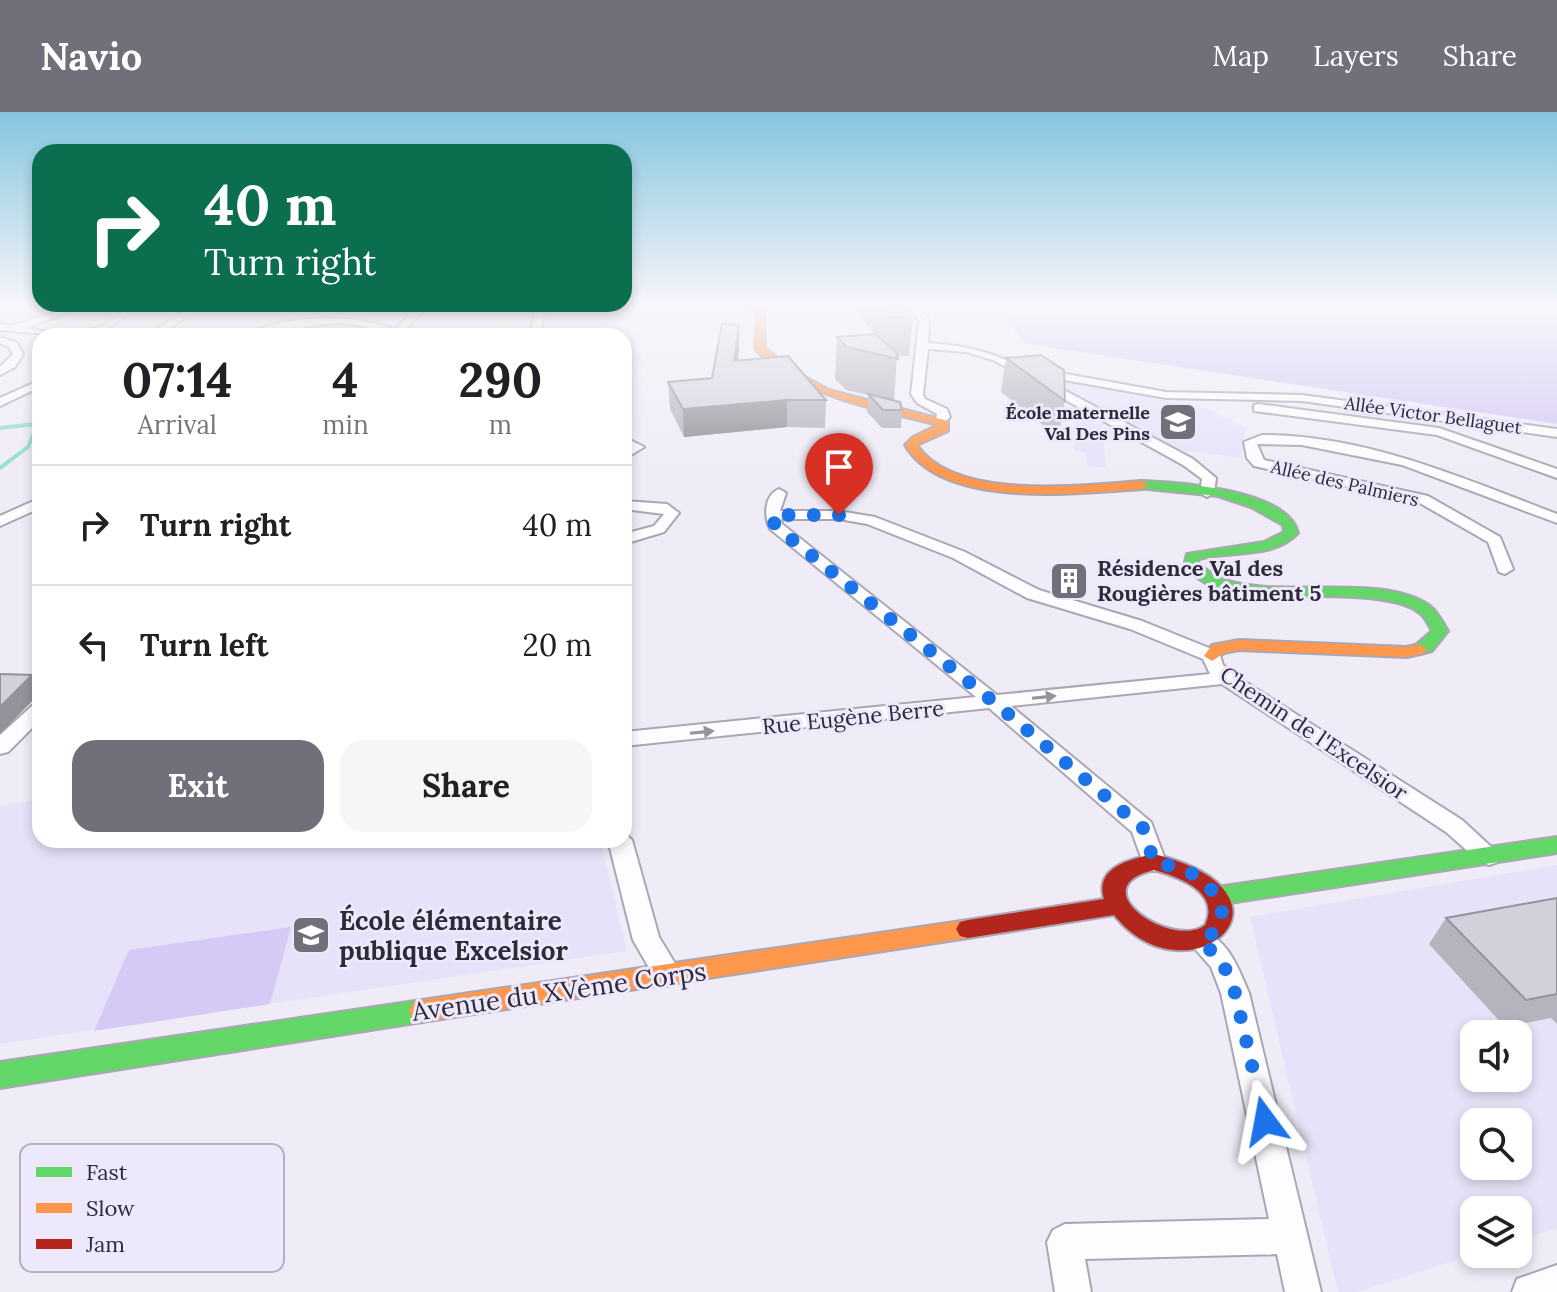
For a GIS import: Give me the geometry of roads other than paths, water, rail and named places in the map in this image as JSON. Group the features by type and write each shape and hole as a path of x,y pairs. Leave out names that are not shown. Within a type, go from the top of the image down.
{"street":[{"path":"777,362 800,379 836,396 939,421 944,417 943,412 921,401 917,394 921,362"},
{"path":"1004,362 1188,462 1209,478 1207,493"},
{"name":"Allée Victor Bellaguet","path":"1023,370 1166,395 1334,401 1557,433"},
{"path":"2,402 32,387"},
{"path":"1228,398 1238,405 1439,432 1557,474"},
{"path":"2,402 32,399"},
{"name":"Chemin de l'Excelsior","path":"939,421 945,428 917,439 911,445 913,451 935,467 984,486 1033,493 1141,485 1207,493 1271,510 1289,523 1291,533 1283,541 1267,546 1197,554 1189,563 1199,574 1226,586 1259,594 1365,594 1396,598 1428,611 1440,631 1426,647 1407,652 1239,645 1218,649 1212,656 1214,667 1226,678 1454,826 1489,856"},
{"name":"Allée des Palmiers","path":"1505,569 1495,540 1423,499 1259,463 1254,458 1250,442 1257,438 1277,438 1407,462 1557,519"},
{"path":"779,493 772,515 775,526 995,703 1143,828 1154,862"},
{"path":"0,522 32,506"},
{"path":"632,506 667,508 672,513 662,529 632,537"},
{"path":"772,515 839,515 870,520 959,555 1033,594 1136,625 1212,656"},
{"name":"Rue Eugène Berre","path":"632,738 1226,678"},
{"path":"0,747 32,717"},
{"path":"1217,896 1557,845"},
{"path":"622,848 646,940 668,975"},
{"path":"1154,862 1190,872 1217,896 1222,909 1222,923 1214,934 1201,941 1184,943 1148,934 1133,924 1117,906 1113,888 1116,877 1137,864 1154,862"},
{"name":"Avenue du XVème Corps","path":"0,1075 1117,906"},
{"path":"1201,941 1222,961 1235,993 1303,1292"},
{"path":"1073,1292 1065,1242 1288,1236"},
{"path":"1530,1292 1557,1283"}],"waterway":[{"path":"0,428 32,424"},
{"path":"0,468 28,447 32,437"}],"place":[{"name":"École maternelle Val Des Pins","path":"1178,422"},
{"name":"Résidence Val des Rougières bâtiment 5","path":"1069,581"},
{"name":"École élémentaire publique Excelsior","path":"311,935"}]}
